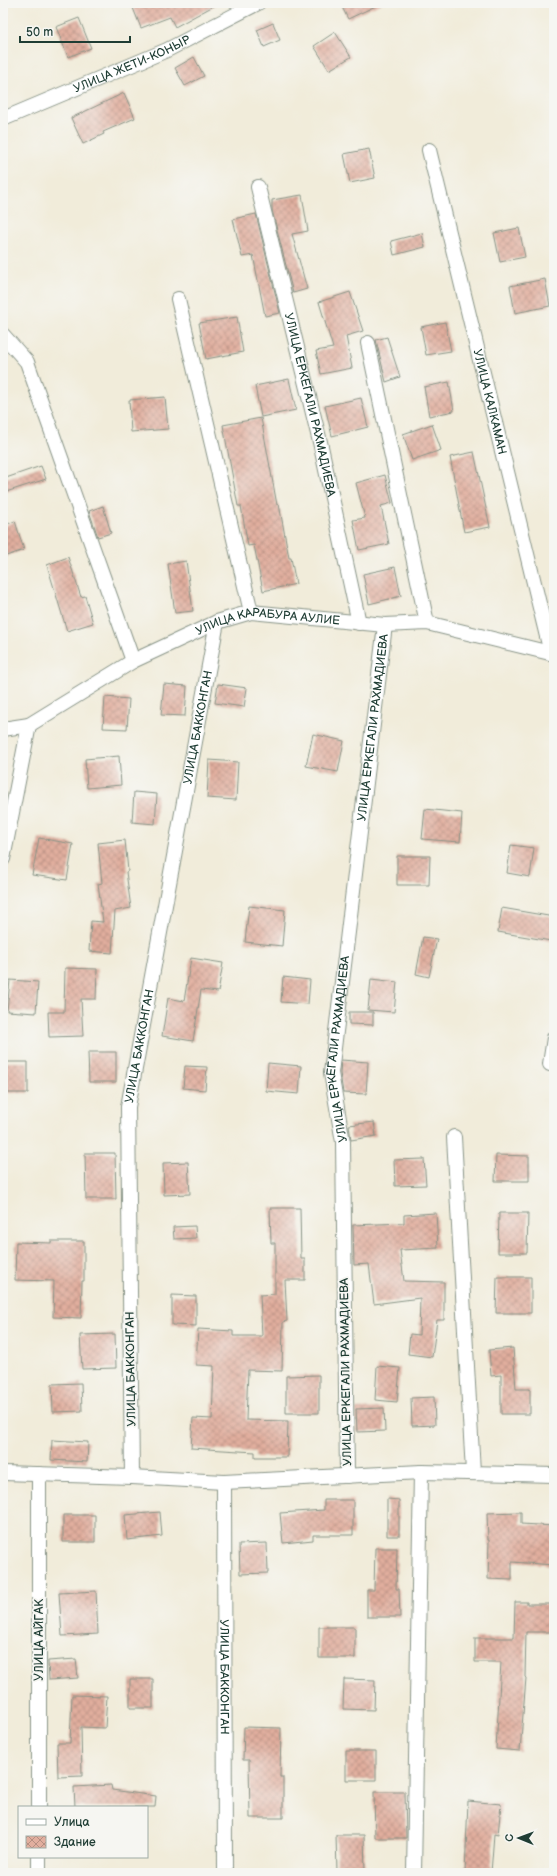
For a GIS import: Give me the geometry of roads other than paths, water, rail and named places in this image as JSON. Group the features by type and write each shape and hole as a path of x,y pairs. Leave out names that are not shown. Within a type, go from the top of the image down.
{"street":[{"name":"УЛИЦА ЖЕТИ-КОНЫР","path":"3,119 167,50 258,3"},
{"name":"УЛИЦА КАЛКАМАН","path":"429,150 552,653"},
{"name":"УЛИЦА ЕРКЕГАЛИ РАХМАДИЕВА","path":"258,187 320,442 359,623"},
{"path":"178,299 251,612"},
{"path":"3,335 27,362 133,661"},
{"path":"368,343 427,623"},
{"name":"УЛИЦА КАРАБУРА АУЛИЕ","path":"3,729 29,725 133,661 216,622 251,612 386,625 427,623 552,653"},
{"name":"УЛИЦА БАККОНГАН","path":"132,1477 128,1107 216,622"},
{"name":"УЛИЦА ЕРКЕГАЛИ РАХМАДИЕВА","path":"347,1476 343,1142 331,1073 386,625"},
{"path":"3,860 29,725"},
{"path":"550,1064 554,1038"},
{"path":"454,1137 472,1472"},
{"path":"414,1873 420,1472"},
{"path":"3,1473 132,1477 224,1482 420,1472 472,1472 554,1476"},
{"name":"УЛИЦА АЙГАК","path":"39,1474 39,1806"},
{"name":"УЛИЦА БАККОНГАН","path":"224,1482 225,1873"},
{"path":"39,1858 39,1873"}]}
